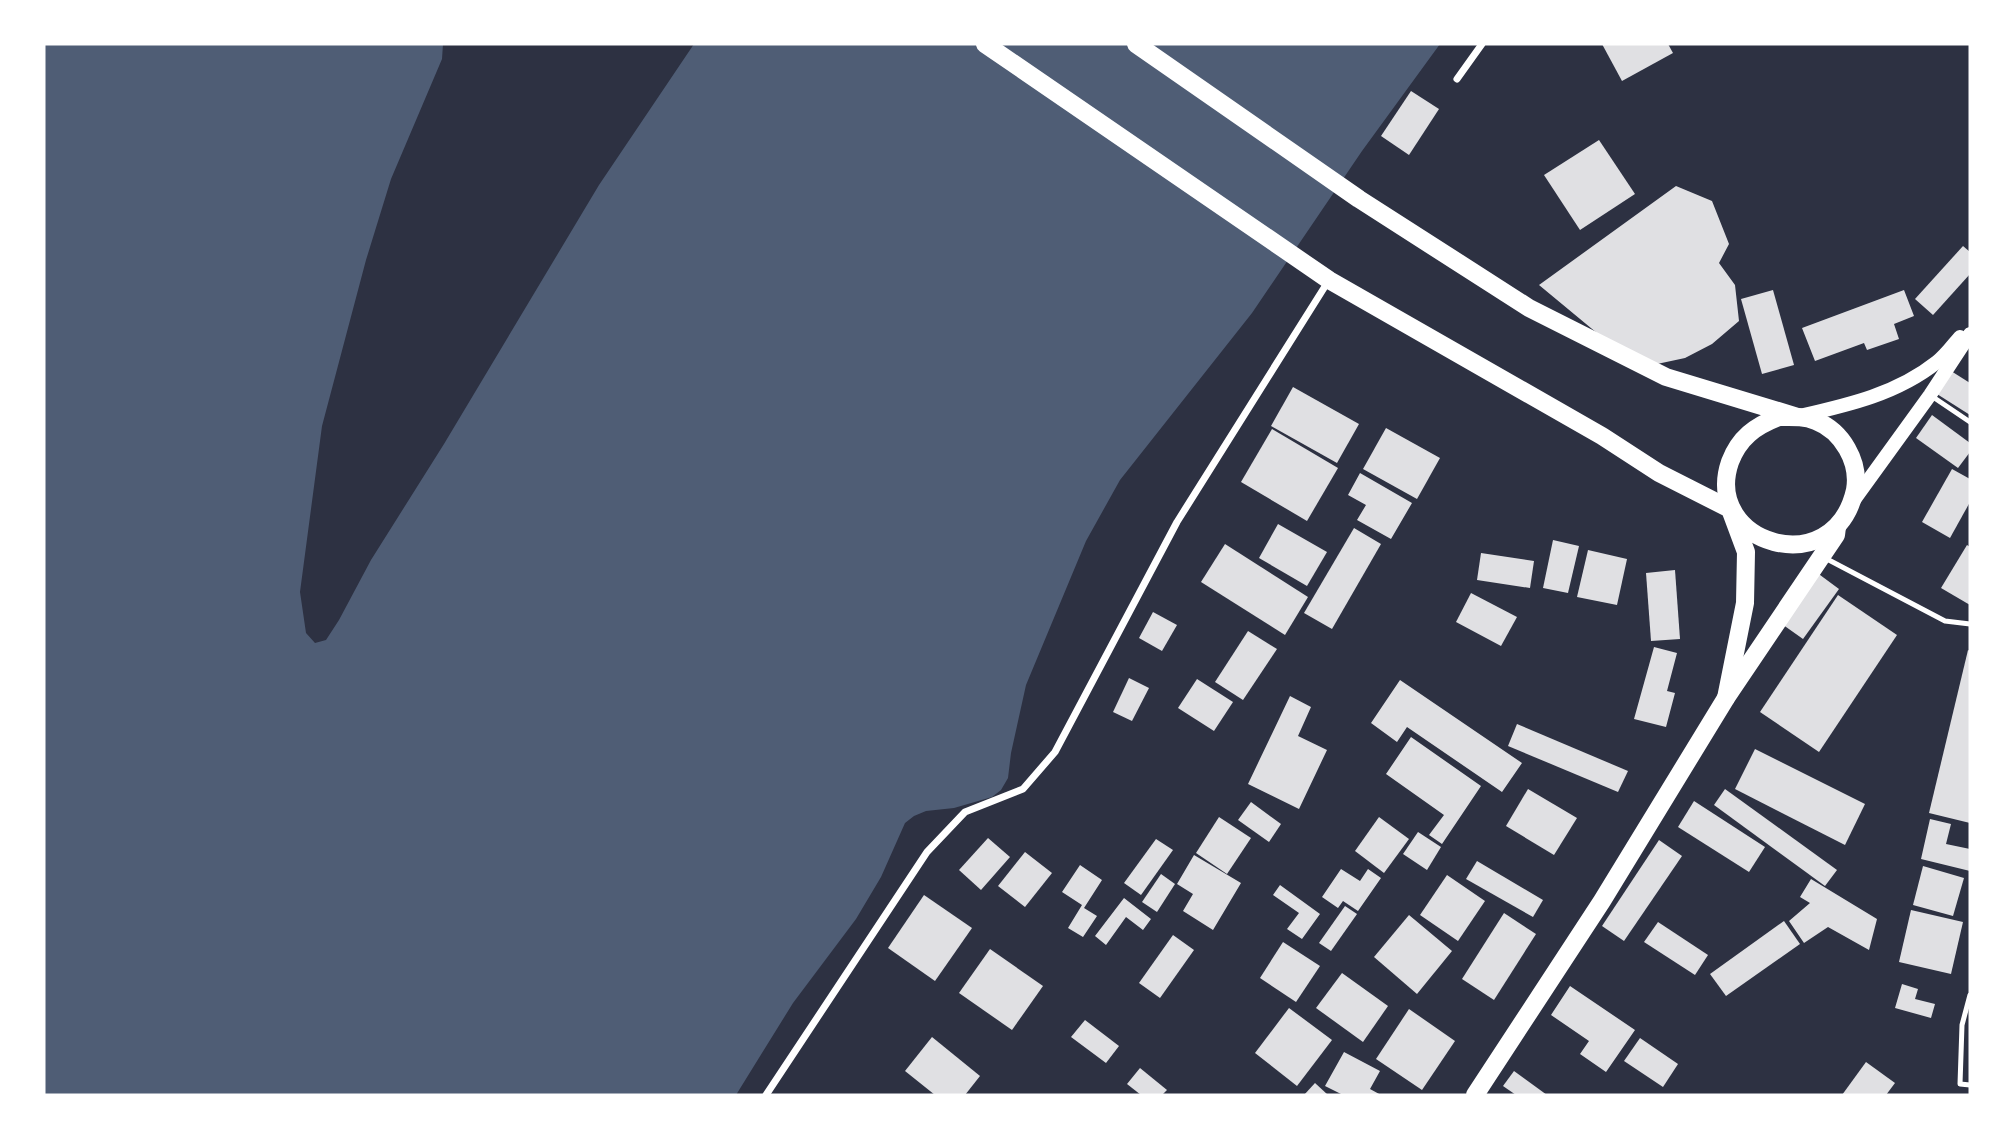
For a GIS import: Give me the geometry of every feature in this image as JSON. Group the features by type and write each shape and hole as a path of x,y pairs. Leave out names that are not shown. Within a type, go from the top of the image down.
{"main road":[{"path":"985,44 1329,280 1602,436 1659,472 1730,509 1760,538 1780,544 1800,545 1820,539 1837,527 1970,334"},
{"path":"1136,44 1349,191 1529,308 1666,377 1817,421 1834,432 1847,447 1854,465 1856,485 1851,504"},
{"path":"1726,698 1745,603 1746,552 1730,509 1727,489 1728,470 1734,452 1745,436 1760,424 1779,417 1798,416 1850,404 1896,388 1938,361 1970,326"},
{"path":"1475,1095 1602,901 1726,698 1836,535 1837,527"}],"street":[{"path":"1457,79 1482,44"},
{"path":"766,1095 927,852 965,812 1023,789 1055,752 1177,522 1329,280"}],"lane":[{"path":"1930,395 1970,422"},
{"path":"1822,556 1945,621 1970,624"},
{"path":"1970,995 1962,1025 1960,1084 1970,1085"}],"water":[{"path":"45,44 443,44 442,59 391,179 366,260 322,426 300,592 306,633 315,643 326,640 339,620 371,560 444,444 599,185 694,44 1440,44 1362,151 1252,313 1120,480 1086,541 1026,685 1008,778 1001,790 992,797 954,808 926,811 905,823 881,877 856,919 793,1003 736,1095 44,1095"}],"building":[{"path":"1602,44 1668,44 1673,53 1622,81"},
{"path":"1411,91 1439,109 1409,155 1381,136"},
{"path":"1599,140 1635,194 1580,230 1544,175"},
{"path":"1676,186 1712,201 1729,244 1719,263 1735,285 1739,321 1712,344 1685,358 1657,364 1609,343 1539,285"},
{"path":"1963,246 1970,252 1970,274 1933,315 1915,299"},
{"path":"1773,290 1794,365 1762,374 1741,299"},
{"path":"1904,290 1914,316 1894,324 1899,339 1867,350 1864,343 1815,361 1802,328"},
{"path":"1951,371 1970,383 1970,415 1937,394"},
{"path":"1293,387 1359,424 1337,463 1271,426"},
{"path":"1932,415 1970,443 1970,452 1958,468 1916,438"},
{"path":"1386,428 1440,458 1417,499 1363,469"},
{"path":"1272,429 1338,468 1307,521 1241,482"},
{"path":"1952,469 1970,479 1970,502 1950,538 1922,522"},
{"path":"1360,473 1412,503 1391,539 1357,520 1366,505 1348,495"},
{"path":"1278,524 1327,552 1307,586 1259,558"},
{"path":"1354,528 1381,544 1332,629 1304,613"},
{"path":"1553,540 1579,546 1568,593 1543,588"},
{"path":"1225,544 1308,597 1285,635 1201,582"},
{"path":"1967,545 1970,547 1970,605 1941,588"},
{"path":"1588,550 1627,559 1617,605 1577,597"},
{"path":"1481,553 1534,561 1530,588 1477,580"},
{"path":"1675,570 1680,639 1651,641 1646,573"},
{"path":"1816,572 1839,589 1803,639 1779,622"},
{"path":"1471,593 1517,617 1501,646 1456,622"},
{"path":"1838,595 1897,635 1819,752 1760,712"},
{"path":"1153,612 1177,625 1162,651 1139,638"},
{"path":"1248,631 1277,649 1243,700 1215,682"},
{"path":"1654,647 1677,653 1667,691 1675,693 1666,727 1634,719"},
{"path":"1968,650 1970,651 1970,823 1929,813"},
{"path":"1129,678 1149,688 1132,721 1113,712"},
{"path":"1197,679 1233,702 1214,731 1178,708"},
{"path":"1400,680 1522,763 1502,792 1407,727 1397,742 1371,723"},
{"path":"1290,696 1311,707 1298,736 1327,750 1299,809 1248,784"},
{"path":"1517,724 1628,771 1618,792 1508,746"},
{"path":"1411,737 1481,786 1442,844 1429,835 1444,815 1386,774"},
{"path":"1755,749 1865,804 1845,845 1735,789"},
{"path":"1528,789 1577,818 1554,855 1506,826"},
{"path":"1725,789 1837,870 1825,886 1714,805"},
{"path":"1694,801 1765,847 1749,872 1678,827"},
{"path":"1251,802 1281,824 1269,842 1238,820"},
{"path":"1219,817 1251,838 1227,874 1196,853"},
{"path":"1379,817 1409,839 1384,873 1355,851"},
{"path":"1930,819 1951,824 1946,844 1970,849 1970,871 1921,859"},
{"path":"1418,832 1441,847 1427,870 1403,854"},
{"path":"988,838 1010,857 981,890 959,870"},
{"path":"1156,839 1173,850 1141,895 1124,883"},
{"path":"1659,840 1682,856 1624,941 1602,926"},
{"path":"1025,852 1052,873 1025,907 998,886"},
{"path":"1194,855 1241,883 1213,930 1183,911 1193,894 1177,884"},
{"path":"1477,861 1543,900 1533,917 1466,879"},
{"path":"1080,865 1102,880 1084,908 1097,916 1083,937 1068,928 1082,905 1062,892"},
{"path":"1923,866 1964,878 1953,916 1913,905"},
{"path":"1341,869 1360,881 1368,869 1381,878 1358,911 1343,901 1338,908 1322,897"},
{"path":"1161,874 1175,884 1157,912 1142,902"},
{"path":"1447,875 1485,901 1458,941 1420,915"},
{"path":"1811,879 1877,919 1869,950 1828,927 1804,943 1789,921 1810,903 1800,897"},
{"path":"1280,885 1320,914 1302,939 1287,929 1299,913 1273,895"},
{"path":"924,895 972,928 935,981 888,948"},
{"path":"1124,898 1151,919 1143,930 1126,917 1106,945 1095,936"},
{"path":"1345,906 1357,914 1331,951 1319,943"},
{"path":"1911,910 1963,922 1951,974 1899,962"},
{"path":"1504,913 1536,934 1494,1000 1462,979"},
{"path":"1409,915 1452,951 1417,994 1374,957"},
{"path":"1784,921 1800,944 1726,996 1710,974"},
{"path":"1658,922 1708,955 1695,975 1644,942"},
{"path":"1173,935 1194,950 1160,998 1139,983"},
{"path":"1283,942 1320,966 1296,1002 1260,978"},
{"path":"990,949 1043,986 1012,1030 959,993"},
{"path":"1342,973 1388,1006 1363,1042 1316,1008"},
{"path":"1902,984 1918,989 1915,999 1935,1004 1931,1018 1895,1008"},
{"path":"1570,986 1635,1030 1606,1072 1580,1054 1589,1041 1551,1015"},
{"path":"1289,1008 1332,1040 1297,1086 1255,1053"},
{"path":"1409,1009 1455,1041 1422,1090 1376,1059"},
{"path":"1085,1020 1119,1046 1106,1063 1071,1037"},
{"path":"932,1037 980,1076 965,1095 935,1095 905,1071"},
{"path":"1640,1038 1678,1064 1663,1087 1624,1061"},
{"path":"1344,1052 1380,1071 1370,1089 1381,1095 1343,1095 1325,1086"},
{"path":"1866,1062 1895,1083 1886,1095 1842,1095"},
{"path":"1140,1068 1167,1090 1162,1095 1141,1095 1127,1084"},
{"path":"1514,1071 1547,1095 1516,1095 1503,1086"},
{"path":"1315,1083 1328,1095 1304,1095"}]}
